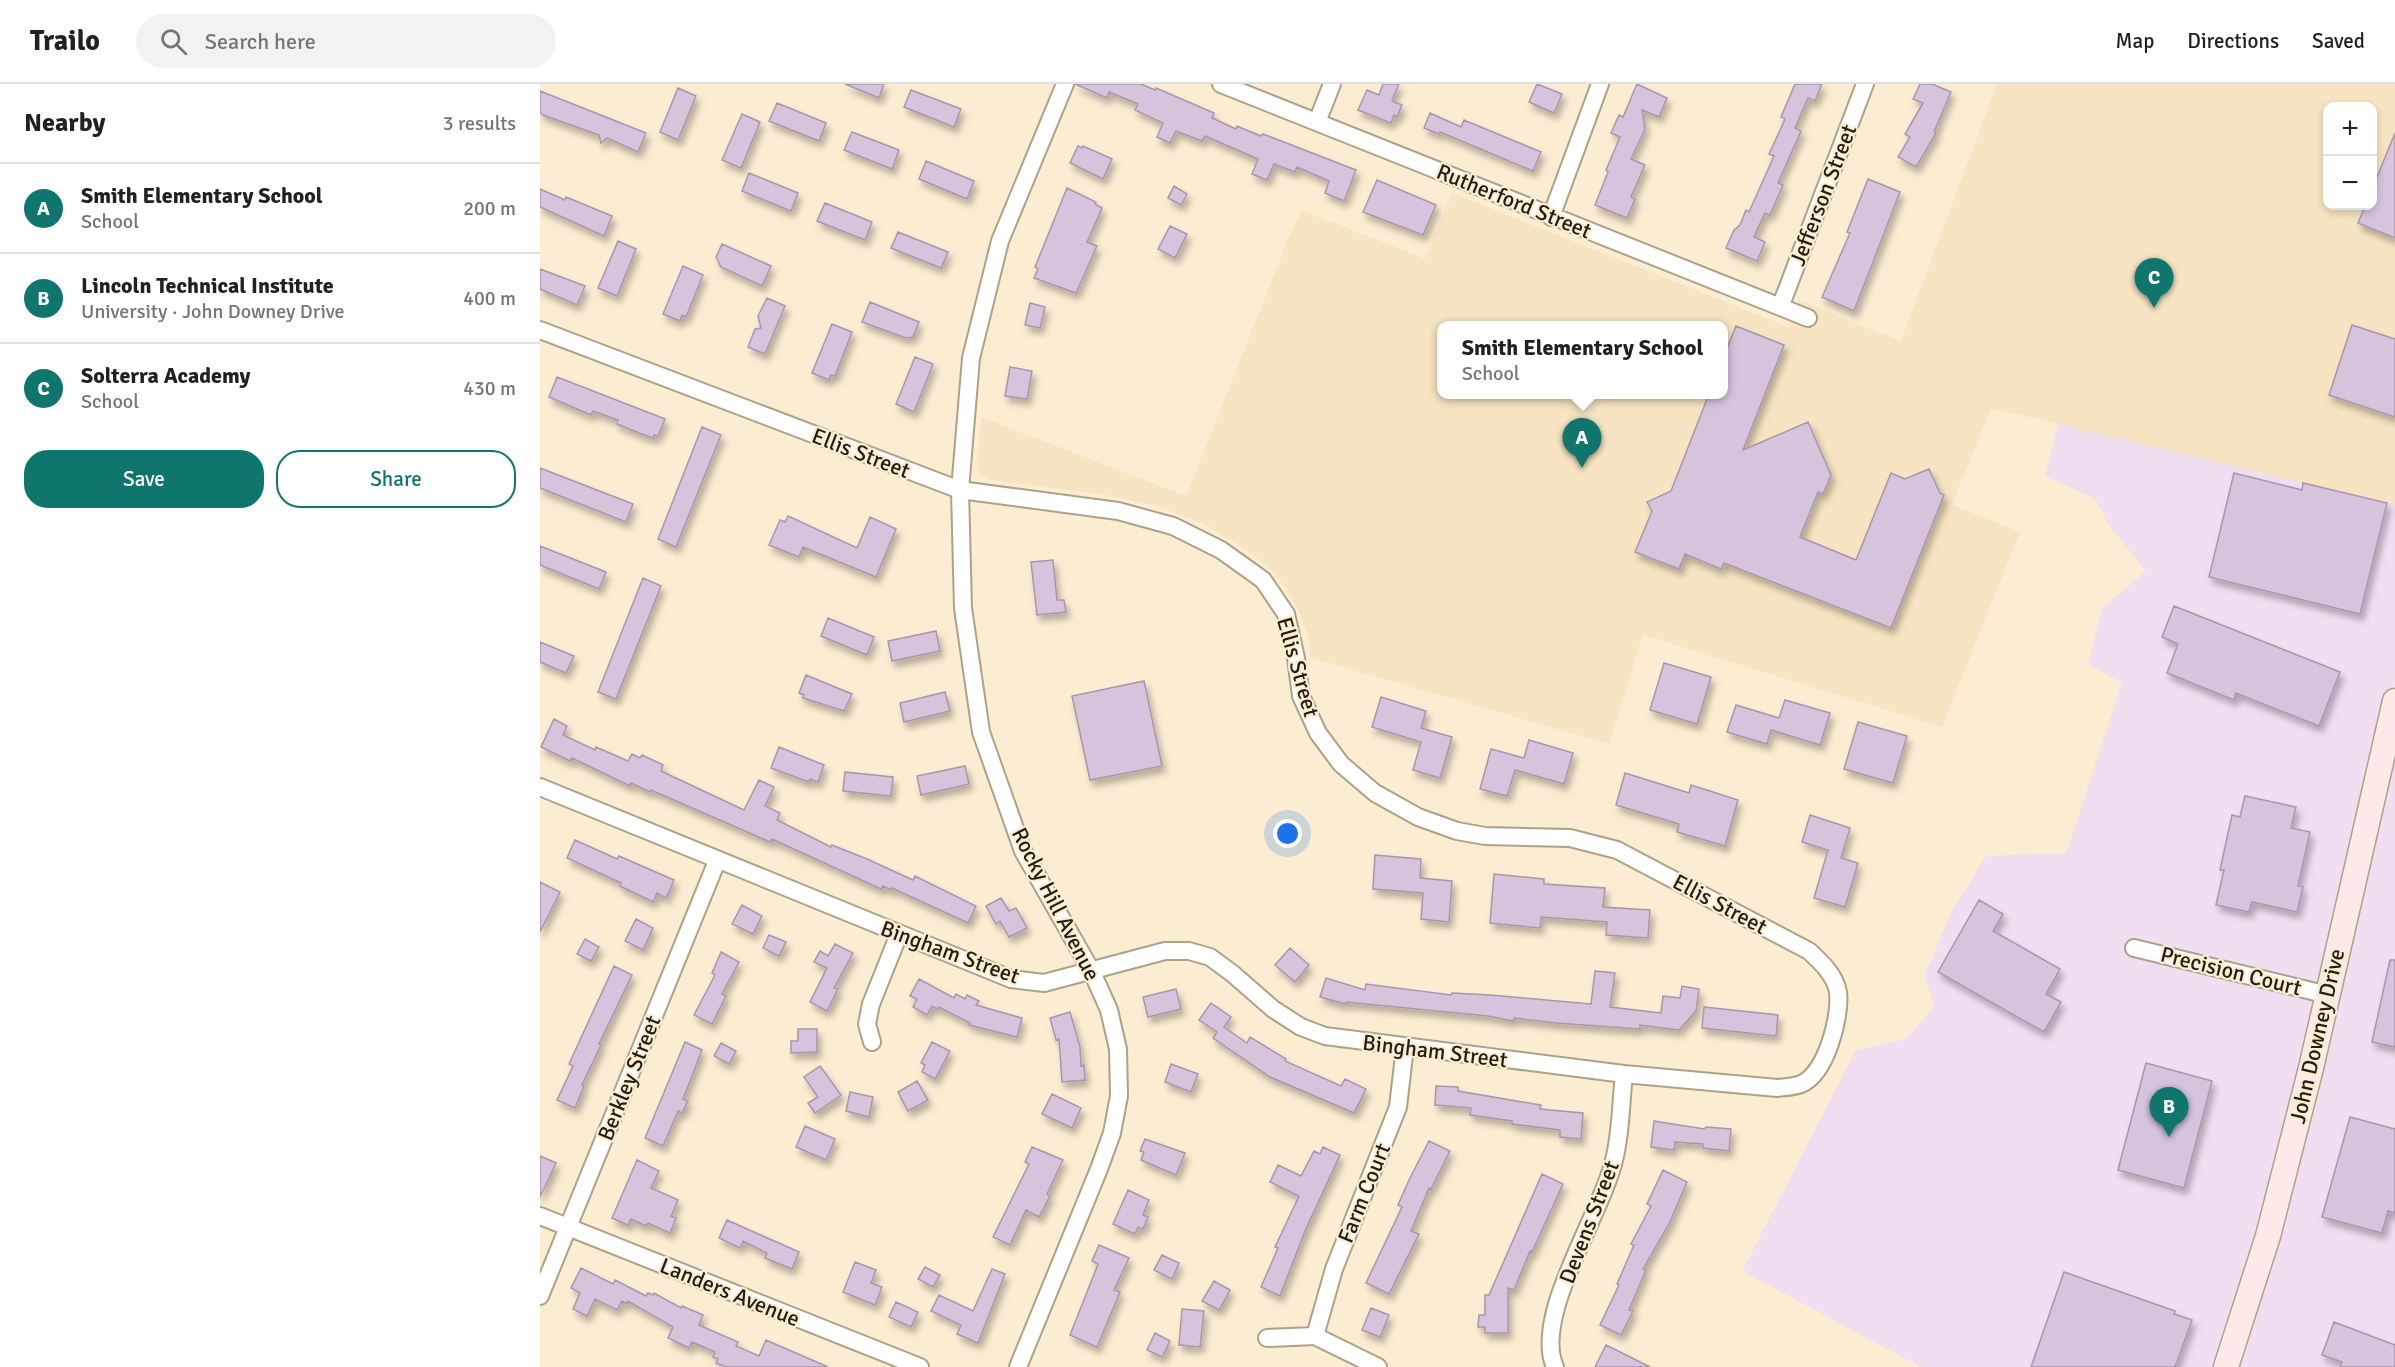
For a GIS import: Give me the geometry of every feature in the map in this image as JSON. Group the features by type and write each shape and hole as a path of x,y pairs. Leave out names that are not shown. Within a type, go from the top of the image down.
{"street":[{"name":"Rocky Hill Avenue","path":"1018,1367 1099,1169 1112,1132 1118,1105 1118,1048 1109,1010 1092,972 1023,851 981,732 963,608 960,490 971,358 999,241 1065,84"},
{"name":"Rutherford Street","path":"1221,84 1808,318"},
{"path":"1317,122 1332,84"},
{"path":"1551,217 1600,84"},
{"name":"Jefferson Street","path":"1781,306 1864,84"},
{"name":"Ellis Street","path":"540,330 960,490 1118,511 1173,526 1221,550 1263,580 1286,614 1296,658 1301,696 1317,733 1341,764 1375,792 1418,816 1457,831 1485,836 1570,838 1617,850 1809,951 1825,966 1838,992 1836,1023 1828,1049 1816,1072"},
{"name":"John Downey Drive","path":"2226,1367 2268,1236 2328,995 2395,701"},
{"name":"Bingham Street","path":"540,788 1011,979 1044,983 1165,951 1189,951 1210,957 1273,1009 1301,1027 1325,1036 1624,1074 1777,1088 1801,1084 1816,1072"},
{"name":"Berkley Street","path":"540,1296 717,861"},
{"path":"872,1042 867,1024 871,1004 899,934"},
{"name":"Precision Court","path":"2134,948 2328,995"},
{"name":"Farm Court","path":"1315,1336 1334,1269 1398,1107 1405,1047"},
{"name":"Devens Street","path":"1555,1367 1551,1357 1550,1334 1556,1305 1605,1188 1616,1155 1624,1074"},
{"name":"Landers Avenue","path":"540,1216 920,1367"},
{"path":"1267,1338 1315,1336 1378,1367"}],"shaded area":[{"path":"1997,84 2395,84 2395,505 1991,408 1952,505 2020,532 1942,727 1643,635 1609,744 1311,658 1307,633 1286,588 1270,569 1251,553 1206,525 1157,506 1106,495 992,480 979,471 977,465 981,417 1186,496 1289,237 1302,210 1425,259 1452,193 1789,327 1799,300 1901,341"},
{"path":"2058,424 2395,505 2395,1367 1921,1367 1742,1271 1856,1050 1906,1039 1934,1007 1925,975 1950,914 1986,856 2066,853 2122,683 2088,664 2102,608 2146,571 2110,527 2094,498 2045,476"}],"building":[{"path":"845,84 884,84 879,98"},
{"path":"1075,84 1141,84 1155,90 1156,88 1214,113 1212,118 1236,129 1237,126 1261,136 1263,134 1356,170 1344,201 1325,193 1329,181 1297,167 1295,172 1274,164 1267,180 1252,174 1258,159 1205,136 1202,141 1176,131 1170,143 1157,137 1163,123 1135,110 1138,104 1109,92 1107,98"},
{"path":"1383,84 1399,84 1392,101 1402,105 1397,117 1394,115 1391,123 1358,110 1367,90 1379,95"},
{"path":"1537,84 1562,94 1554,113 1529,102"},
{"path":"1637,84 1667,98 1659,117 1642,110 1645,129 1631,159 1645,165 1631,197 1635,199 1627,218 1595,205 1620,137 1611,133 1619,115 1623,117"},
{"path":"1795,84 1822,84 1815,101 1808,98 1795,128 1801,131 1778,183 1783,185 1770,215 1765,213 1754,237 1765,242 1757,261 1726,248 1746,210 1749,212 1774,156 1769,154 1785,119 1781,117"},
{"path":"1920,84 1932,84 1951,92 1934,132 1936,133 1916,167 1898,157 1910,137 1905,134 1923,103 1913,99"},
{"path":"678,88 696,96 678,140 660,132"},
{"path":"911,90 961,109 954,127 904,107"},
{"path":"540,91 646,133 638,152 607,138 601,143 599,135 543,115 540,112"},
{"path":"777,103 826,123 819,141 769,121"},
{"path":"1430,113 1461,127 1464,120 1541,152 1533,171 1440,132 1439,134 1424,128"},
{"path":"742,114 760,122 741,168 722,160"},
{"path":"852,132 899,150 892,169 844,150"},
{"path":"2395,133 2395,238 2358,223 2363,210 2377,210 2377,177"},
{"path":"1078,146 1112,159 1103,179 1070,163"},
{"path":"926,161 974,181 967,199 919,179"},
{"path":"749,173 798,193 791,211 742,191"},
{"path":"1868,179 1900,192 1854,311 1822,297 1850,233 1847,232"},
{"path":"1377,180 1436,205 1423,235 1363,212"},
{"path":"1174,186 1187,194 1181,205 1168,198"},
{"path":"1067,188 1096,202 1095,204 1102,208 1087,242 1097,246 1076,293 1034,278 1038,269 1035,267"},
{"path":"540,189 612,216 604,236 540,207"},
{"path":"825,203 872,222 865,240 817,221"},
{"path":"1170,226 1187,234 1175,258 1158,249"},
{"path":"898,232 948,252 941,268 891,248"},
{"path":"618,241 636,249 617,296 598,288"},
{"path":"722,244 771,266 762,286 721,267 716,257"},
{"path":"683,266 703,275 686,317 682,315 680,321 663,314"},
{"path":"540,269 585,286 577,305 540,289"},
{"path":"767,298 785,306 765,354 748,347 755,329 761,328 758,316"},
{"path":"870,302 919,322 913,337 906,338 862,322"},
{"path":"1030,303 1045,307 1040,328 1025,325"},
{"path":"832,324 852,332 835,376 831,375 829,380 812,373"},
{"path":"2352,325 2395,339 2395,417 2329,395"},
{"path":"1736,326 1784,345 1743,450 1808,422 1831,475 1823,494 1818,492 1800,537 1856,560 1891,473 1905,479 1929,469 1940,493 1944,495 1891,628 1724,563 1721,569 1685,554 1679,569 1635,552 1652,511 1647,502 1671,491 1707,399 1728,399 1728,346"},
{"path":"915,357 933,364 914,412 896,404"},
{"path":"1010,367 1032,371 1027,399 1005,396"},
{"path":"557,377 665,419 658,436 654,435 653,438 639,433 617,424 618,420 593,411 591,415 549,397"},
{"path":"702,427 721,435 676,547 658,539"},
{"path":"540,468 633,504 626,522 540,488"},
{"path":"2234,473 2302,490 2303,483 2387,503 2360,614 2209,577"},
{"path":"788,516 857,548 870,517 896,529 876,577 803,547 799,557 769,545 780,520 785,522"},
{"path":"540,546 606,572 599,589 540,565"},
{"path":"1053,560 1057,600 1064,600 1066,612 1037,615 1031,562"},
{"path":"643,578 661,586 616,699 598,692"},
{"path":"2174,606 2340,672 2319,726 2236,693 2234,700 2167,673 2178,644 2162,637"},
{"path":"828,618 874,637 867,655 821,636"},
{"path":"936,631 940,651 892,661 888,641"},
{"path":"540,642 574,656 566,673 540,662"},
{"path":"1664,663 1711,677 1697,724 1650,710"},
{"path":"806,675 852,694 844,711 803,698 804,695 799,693"},
{"path":"1144,681 1162,766 1090,780 1072,696"},
{"path":"945,692 950,711 904,722 900,703"},
{"path":"1381,697 1426,711 1421,728 1452,737 1440,778 1413,770 1421,742 1372,727"},
{"path":"1785,700 1830,713 1820,745 1771,730 1767,744 1727,732 1736,705 1779,718"},
{"path":"554,719 567,726 563,735 595,750 596,747 628,761 632,754 640,758 642,755 663,765 661,771 744,810 759,780 774,787 765,806 780,813 777,820 831,847 832,845 867,859 913,880 915,876 976,906 968,923 892,888 891,890 883,886 881,889 772,839 770,842 651,790 650,792 631,783 630,786 572,758 570,761 541,747"},
{"path":"1858,722 1907,736 1893,783 1844,769"},
{"path":"1529,740 1573,753 1564,784 1515,770 1507,796 1480,789 1491,749 1524,758"},
{"path":"779,747 824,765 818,782 810,779 809,782 771,768"},
{"path":"965,766 969,784 921,795 917,776"},
{"path":"845,772 893,777 891,796 843,791"},
{"path":"1625,773 1689,793 1691,785 1738,800 1725,846 1677,832 1679,824 1616,805"},
{"path":"2245,796 2296,807 2291,828 2310,832 2298,886 2303,887 2297,912 2252,902 2249,912 2216,905 2224,870 2220,870 2232,815 2240,817"},
{"path":"1810,815 1850,828 1841,858 1858,863 1845,907 1814,898 1828,850 1802,842"},
{"path":"575,840 617,859 619,856 674,880 666,898 657,893 653,902 620,886 621,883 567,858"},
{"path":"1375,855 1421,859 1420,878 1452,881 1449,922 1421,919 1423,893 1373,889"},
{"path":"1494,874 1544,879 1544,884 1605,888 1603,907 1650,910 1648,938 1606,935 1607,922 1541,917 1540,928 1490,923"},
{"path":"540,882 560,892 540,932"},
{"path":"1001,898 1009,911 1016,908 1027,928 1009,937 1000,921 996,924 986,906"},
{"path":"1979,900 2003,914 1993,931 2060,969 2046,994 2061,1002 2044,1032 1938,972"},
{"path":"742,905 762,916 753,934 732,924"},
{"path":"636,919 653,928 643,950 625,941"},
{"path":"769,935 786,942 779,956 763,948"},
{"path":"585,939 599,947 591,961 577,954"},
{"path":"835,944 853,953 834,988 838,989 827,1011 810,1002 827,968 814,962 820,951 828,956"},
{"path":"1290,948 1309,965 1295,982 1275,965"},
{"path":"721,952 739,962 722,994 726,996 712,1024 694,1015 715,975 712,973"},
{"path":"2390,960 2395,960 2395,1047 2372,1042"},
{"path":"614,966 632,975 599,1044 601,1045 582,1085 584,1086 575,1108 557,1100 573,1066 569,1064"},
{"path":"1595,971 1615,973 1610,1007 1661,1013 1663,996 1680,998 1682,986 1699,989 1696,1011 1679,1030 1640,1025 1640,1029 1514,1018 1513,1021 1488,1016 1346,1002 1345,1004 1320,997 1326,978 1365,990 1366,984 1451,995 1452,993 1490,995 1591,1004"},
{"path":"919,979 954,998 956,994 965,999 967,995 979,1001 976,1005 1022,1018 1017,1037 969,1025 970,1023 939,1007 938,1009 932,1006 927,1015 913,1007 917,999 910,996"},
{"path":"1176,989 1181,1009 1148,1017 1143,997"},
{"path":"1211,1003 1231,1017 1224,1027 1247,1043 1250,1037 1286,1059 1285,1061 1341,1086 1345,1079 1366,1089 1354,1113 1270,1077 1213,1038 1217,1032 1199,1020"},
{"path":"1704,1007 1778,1015 1776,1036 1702,1028"},
{"path":"1070,1012 1080,1047 1081,1066 1084,1065 1085,1080 1062,1082 1059,1039 1056,1040 1050,1018"},
{"path":"798,1029 817,1029 817,1052 791,1053 791,1041 798,1041"},
{"path":"685,1042 702,1050 683,1099 688,1101 682,1113 678,1111 663,1146 645,1138"},
{"path":"932,1042 950,1051 935,1079 922,1072 925,1065 921,1063"},
{"path":"721,1043 736,1051 729,1064 714,1056"},
{"path":"2146,1063 2212,1081 2184,1188 2118,1170"},
{"path":"1171,1064 1198,1074 1191,1092 1165,1082"},
{"path":"820,1066 841,1095 815,1113 808,1103 818,1097 804,1077"},
{"path":"917,1081 928,1100 908,1111 898,1092"},
{"path":"1436,1086 1458,1087 1458,1091 1541,1105 1540,1109 1583,1113 1581,1139 1560,1137 1560,1130 1512,1124 1512,1121 1470,1115 1471,1108 1435,1105"},
{"path":"850,1092 873,1097 869,1117 846,1111"},
{"path":"1052,1094 1081,1108 1072,1128 1042,1114"},
{"path":"2350,1117 2395,1129 2395,1213 2388,1211 2382,1233 2322,1217"},
{"path":"1654,1121 1704,1129 1706,1127 1731,1129 1729,1151 1703,1148 1703,1144 1675,1142 1674,1150 1651,1147"},
{"path":"805,1126 835,1139 826,1160 796,1147"},
{"path":"1145,1139 1185,1153 1176,1175 1141,1160 1144,1152 1140,1151"},
{"path":"1429,1141 1450,1151 1431,1189 1429,1188 1411,1231 1419,1234 1389,1294 1366,1283 1402,1207 1398,1205 1409,1180"},
{"path":"1032,1147 1063,1160 1047,1194 1050,1196 1039,1217 1026,1210 1010,1245 993,1237 1029,1164 1025,1162"},
{"path":"1323,1147 1340,1155 1305,1231 1280,1296 1261,1287 1278,1248 1275,1247 1299,1196 1270,1182 1278,1165 1301,1176 1314,1151 1320,1154"},
{"path":"540,1156 556,1163 540,1197"},
{"path":"637,1160 659,1171 651,1188 678,1200 671,1216 676,1218 670,1233 648,1223 646,1226 631,1219 628,1225 612,1218"},
{"path":"1663,1170 1687,1182 1670,1222 1643,1269 1646,1270 1629,1310 1633,1311 1621,1335 1600,1325 1619,1285 1617,1284 1634,1245 1631,1244 1651,1206 1647,1204"},
{"path":"1542,1174 1563,1184 1532,1252 1530,1251 1514,1290 1508,1288 1508,1333 1485,1333 1485,1327 1478,1327 1479,1315 1485,1315 1485,1295 1489,1295"},
{"path":"1128,1190 1149,1200 1143,1215 1148,1217 1143,1229 1138,1227 1135,1234 1113,1224"},
{"path":"727,1220 799,1252 792,1269 765,1258 767,1253 743,1241 740,1248 719,1238"},
{"path":"1099,1245 1129,1258 1114,1290 1120,1292 1097,1347 1070,1335 1098,1264 1092,1261"},
{"path":"1162,1255 1179,1263 1172,1279 1154,1270"},
{"path":"855,1262 876,1270 871,1283 882,1287 875,1305 843,1292"},
{"path":"925,1267 940,1275 933,1287 918,1279"},
{"path":"581,1268 613,1284 615,1280 646,1296 648,1293 653,1295 654,1293 681,1308 682,1306 703,1315 699,1325 738,1342 736,1346 759,1356 766,1340 828,1367 726,1367 716,1363 718,1359 713,1357 715,1352 692,1342 689,1348 668,1338 673,1327 628,1301 627,1304 622,1301 617,1310 595,1299 587,1316 573,1309 580,1293 571,1288"},
{"path":"992,1269 1005,1274 978,1343 957,1334 961,1325 931,1311 939,1295 973,1311"},
{"path":"2064,1272 2175,1311 2174,1314 2192,1320 2175,1367 2031,1367"},
{"path":"1214,1281 1230,1290 1219,1310 1202,1301"},
{"path":"896,1302 918,1312 911,1327 889,1317"},
{"path":"1371,1308 1389,1315 1380,1337 1362,1330"},
{"path":"1182,1309 1204,1311 1200,1347 1179,1345"},
{"path":"2334,1322 2395,1345 2395,1367 2340,1367 2342,1362 2322,1355"},
{"path":"1155,1333 1170,1341 1162,1357 1147,1350"},
{"path":"1606,1345 1650,1367 1595,1367"}],"place":[{"name":"Solterra Academy","path":"2154,308"},
{"name":"Smith Elementary School","path":"1582,468"},
{"name":"Lincoln Technical Institute","path":"2169,1137"}]}
